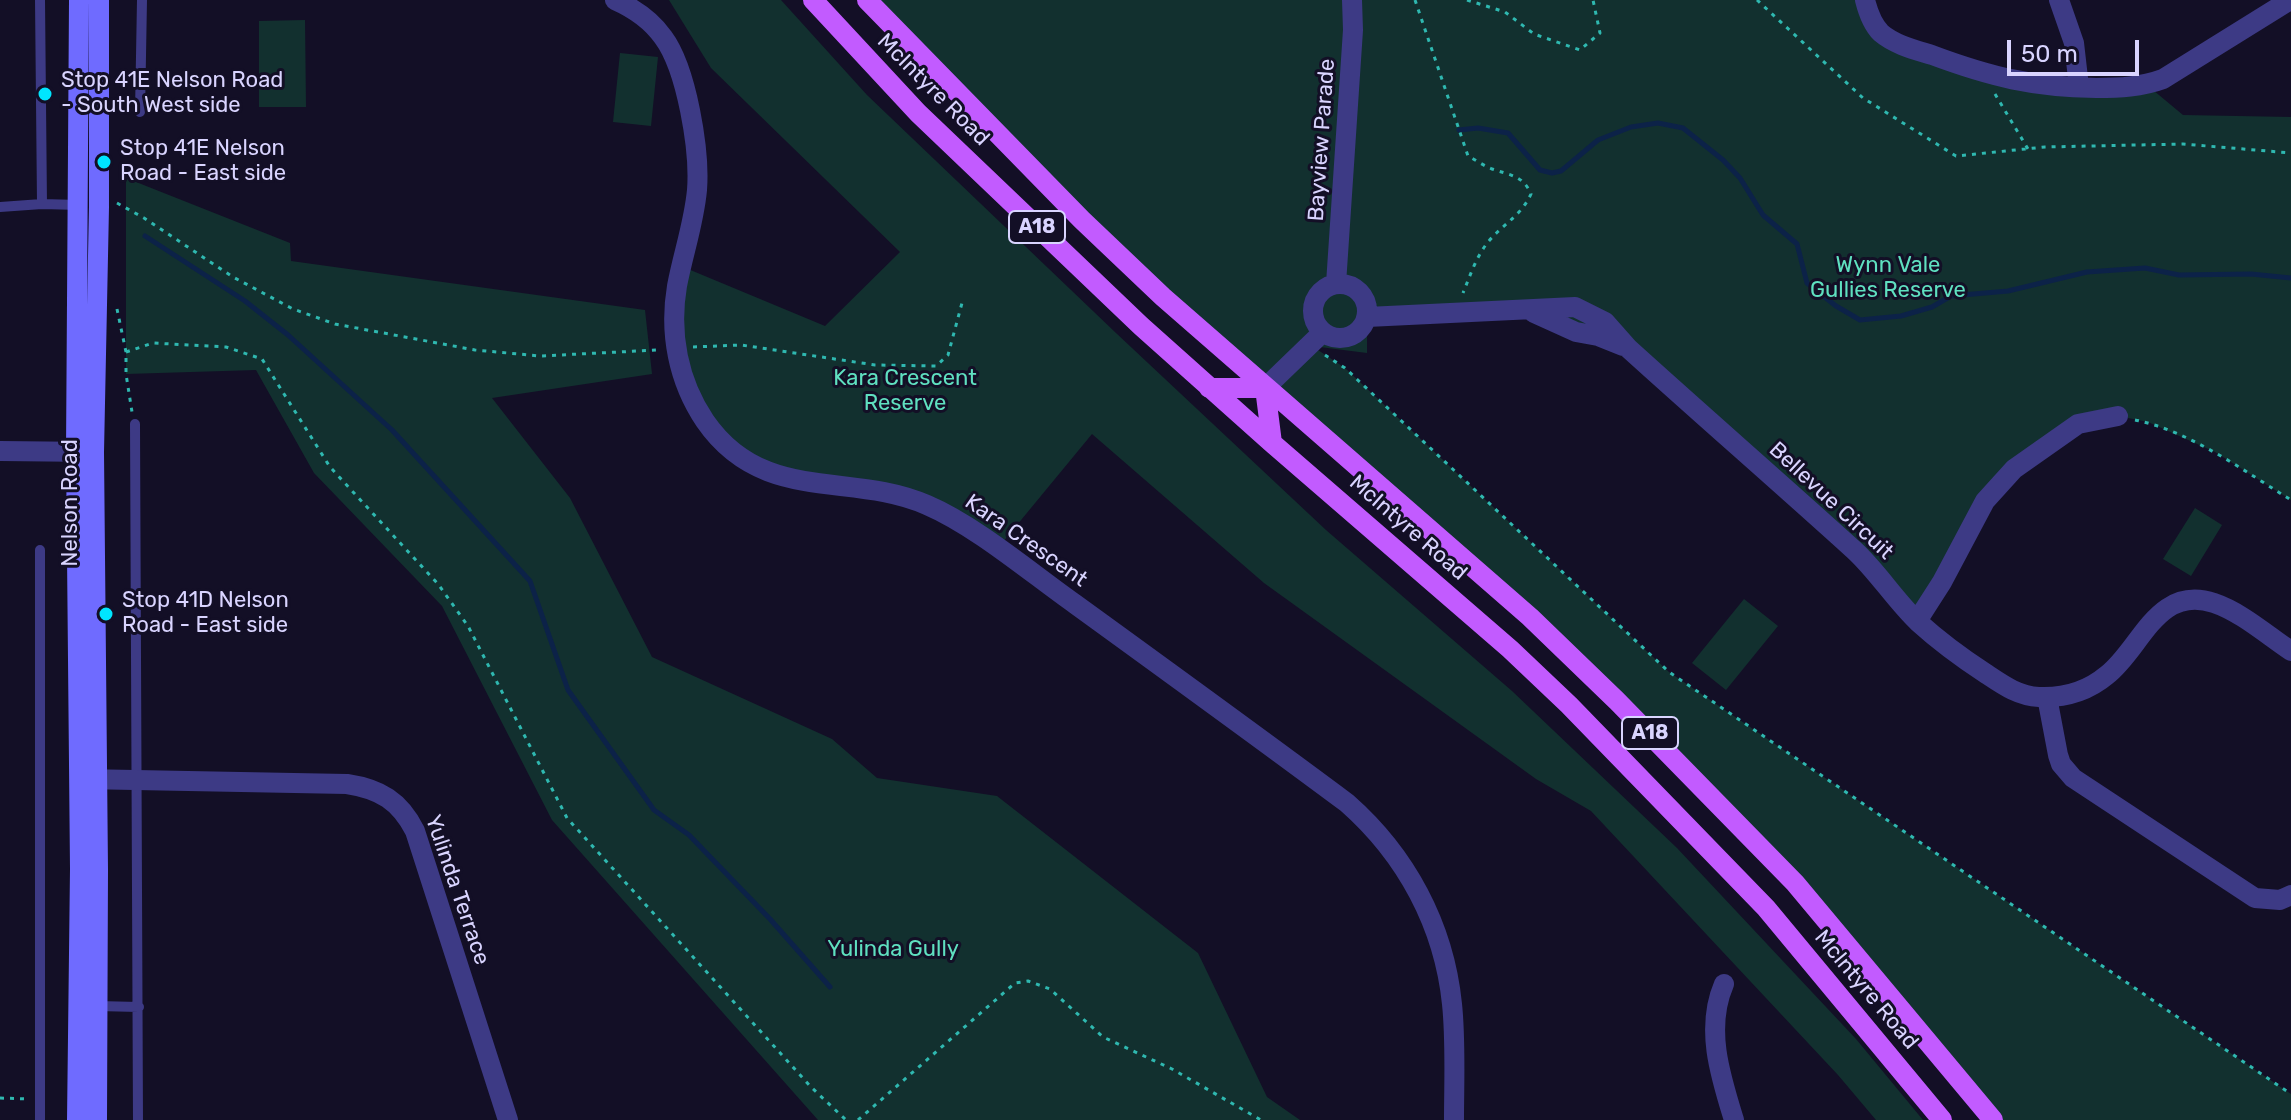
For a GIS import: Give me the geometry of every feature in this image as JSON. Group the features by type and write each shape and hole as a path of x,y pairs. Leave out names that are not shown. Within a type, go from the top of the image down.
{"main road":[{"name":"Nelson Road","path":"79,0 95,203"},
{"name":"Nelson Road","path":"97,1120 89,1006 85,451 99,0"},
{"name":"McIntyre Road","path":"813,0 918,113 1209,388 1510,649 1613,750 1766,908 1942,1120"},
{"name":"McIntyre Road","path":"867,0 1082,220 1265,388 1530,617 1731,814 1795,883 1993,1120"},
{"path":"1209,388 1265,388 1272,443"},
{"name":"Nelson Road","path":"77,1120 89,1006"}],"street":[{"name":"Kara Crescent","path":"615,0 653,24 664,38 676,63 697,152 694,212 677,288 676,350 687,387 706,422 749,462 786,478 901,496 941,512 998,548 1145,655 1347,803 1376,829 1415,885 1435,930 1447,969 1453,1018 1454,1120"},
{"name":"Bayview Parade","path":"1336,284 1353,30 1352,0"},
{"path":"1865,0 1869,15 1882,33 1907,46 1983,74 2035,85 2125,88 2163,79 2290,0"},
{"path":"2059,0 2074,43 2079,87"},
{"path":"1265,388 1316,339 1313,307 1318,295 1336,284 1348,284 1356,289 1366,300 1365,325 1347,338 1316,339"},
{"name":"Bellevue Circuit","path":"1367,317 1575,307 1605,322 1628,348 1857,553 1917,621 1953,652 2015,693 2047,697 2068,695 2100,680 2109,674 2157,615 2187,601 2214,603 2229,610 2291,651"},
{"path":"1917,621 1942,582 1985,501 2014,469 2078,424 2118,416"},
{"path":"0,451 85,451"},
{"path":"2047,697 2058,755 2061,764 2073,778 2255,898 2289,901"},
{"name":"Yulinda Terrace","path":"88,779 347,784 376,790 389,797 400,807 415,831 508,1120"},
{"path":"1724,984 1716,1002 1714,1026 1721,1072 1734,1120"}],"lane":[{"path":"40,0 42,204"},
{"path":"140,112 142,0"},
{"path":"0,207 95,203"},
{"path":"135,424 138,1120"},
{"name":"Nelson Road","path":"40,550 40,1120"},
{"path":"89,1006 139,1007"}],"path":[{"path":"1415,0 1468,156 1493,169 1510,172 1527,185 1531,194 1525,207 1481,251 1454,313"},
{"path":"1467,0 1505,12 1534,34 1580,50 1600,33 1593,0"},
{"path":"1757,0 1863,98 1956,156 2028,149 2183,144 2291,153"},
{"path":"2004,94 1994,91 2028,149"},
{"path":"95,203 144,218 233,277 293,309 335,324 475,350 540,356 741,345 875,365 936,366 948,355 962,303"},
{"path":"1316,339 1669,672 2291,1094"},
{"path":"126,352 153,343 226,347 262,359 330,467 438,584 468,626 567,818 811,1087 846,1120"},
{"path":"2118,416 2148,422 2214,452 2291,500"},
{"path":"858,1120 1015,983 1028,981 1050,989 1103,1037 1172,1069 1261,1120"},
{"path":"0,1098 40,1099"}],"green space":[{"name":"Kara Crescent Reserve","path":"669,0 781,0 867,95 1116,333 1326,530 1512,691 1677,848 1856,1039 1923,1120 1876,1120 1838,1075 1591,811 1536,779 1264,583 1092,434 998,548 941,512 802,482 719,436 676,350 688,269 825,326 900,252 711,68"},
{"name":"Wynn Vale Gullies Reserve","path":"867,0 1865,0 1874,24 1983,74 2147,85 2183,115 2291,117 2291,500 2215,452 2148,422 2118,416 2078,424 2014,469 1917,621 1628,348 1526,310 1367,317 1367,353 1312,346 1345,368 1669,672 2291,1094 2291,1120 1993,1120 1731,814 1284,403"},
{"path":"305,20 306,107 259,107 259,21"},
{"path":"620,53 658,57 651,126 613,122"},
{"name":"Yulinda Gully","path":"126,178 290,243 291,261 645,310 652,374 492,398 570,498 652,657 832,739 877,778 997,796 1198,953 1267,1097 1300,1120 818,1120 552,820 442,606 314,473 256,370 126,374"},
{"path":"2195,508 2222,525 2191,576 2163,559"},
{"path":"1744,599 1778,626 1726,690 1692,663"}],"waterway":[{"path":"1459,130 1478,128 1508,133 1540,170 1552,173 1561,171 1598,140 1631,127 1658,123 1683,128 1723,160 1740,178 1763,215 1797,244 1807,283 1860,320 1901,316 1932,307 1951,296 2008,291 2087,272 2145,268 2179,275 2251,274 2291,278"},
{"path":"145,236 245,301 288,335 392,430 530,581 568,690 654,810 689,835 830,987"}],"place":[{"name":"Stop 41E Nelson Road - South West side","path":"45,94"},
{"name":"Stop 41E Nelson Road - East side","path":"104,162"},
{"name":"Stop 41D Nelson Road - East side","path":"106,614"}]}
